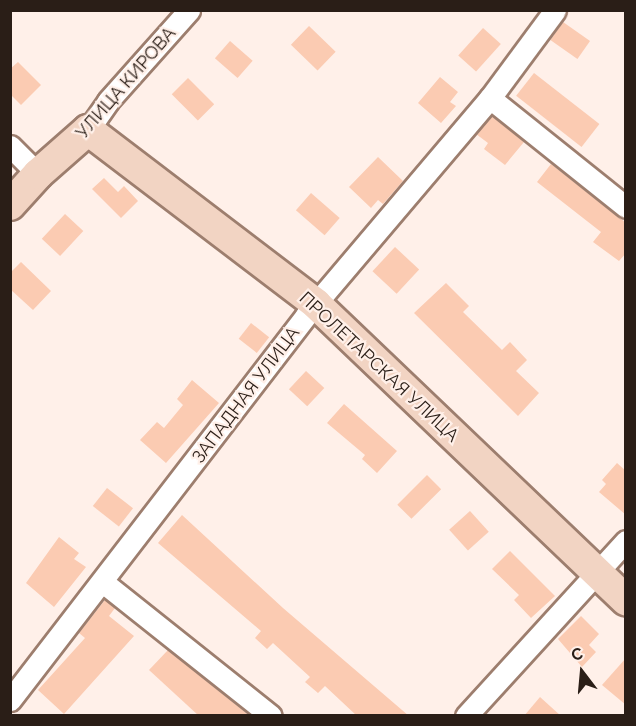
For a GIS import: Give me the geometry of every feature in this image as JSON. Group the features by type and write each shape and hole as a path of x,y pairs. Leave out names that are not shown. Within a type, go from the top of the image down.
{"street":[{"name":"УЛИЦА КИРОВА","path":"10,205 38,174 88,130 108,101 189,10"},
{"name":"ЗАПАДНАЯ УЛИЦА","path":"10,700 104,583 316,304 490,98 555,10"},
{"path":"490,98 626,207"},
{"name":"ПРОЛЕТАРСКАЯ УЛИЦА","path":"88,130 316,304 596,574 626,600"},
{"path":"10,146 38,174"},
{"path":"466,716 626,541"},
{"path":"104,583 271,716"}],"building":[{"path":"563,22 590,41 577,59 550,40"},
{"path":"309,26 336,52 318,70 291,45"},
{"path":"483,28 501,44 476,72 458,55"},
{"path":"230,41 253,61 238,78 215,58"},
{"path":"18,62 41,85 21,105 10,94 10,69"},
{"path":"534,73 599,124 582,147 516,96"},
{"path":"440,77 458,92 450,102 456,106 441,123 418,103"},
{"path":"188,78 214,104 198,120 172,94"},
{"path":"492,116 524,142 505,165 484,149 488,143 476,134"},
{"path":"378,157 403,181 383,204 378,200 371,208 349,187"},
{"path":"551,164 626,223 626,253 619,261 593,242 601,232 537,182"},
{"path":"104,178 118,192 124,186 138,201 121,218 92,189"},
{"path":"311,193 340,218 325,235 296,210"},
{"path":"65,214 83,231 60,256 42,239"},
{"path":"395,247 419,270 397,294 372,271"},
{"path":"21,262 51,291 33,310 10,289 10,273"},
{"path":"446,283 469,306 463,312 502,350 510,342 527,360 516,371 539,393 518,416 414,313"},
{"path":"251,323 269,337 257,353 239,339"},
{"path":"306,371 324,388 307,406 289,389"},
{"path":"192,380 219,403 166,463 140,440 157,422 164,428 183,405 177,399"},
{"path":"344,404 397,451 377,473 362,459 365,455 327,423"},
{"path":"617,463 626,471 626,515 599,492 606,484 602,480"},
{"path":"427,475 441,489 411,519 397,505"},
{"path":"107,488 133,508 119,526 93,506"},
{"path":"470,511 489,532 468,551 449,530"},
{"path":"182,515 283,608 409,716 357,716 325,686 318,693 305,682 310,677 273,643 267,649 255,638 261,631 158,543"},
{"path":"59,537 79,553 74,559 86,567 54,607 26,583"},
{"path":"510,551 555,596 531,618 514,600 519,595 492,569"},
{"path":"105,600 115,608 109,616 134,636 64,714 38,690 85,638 79,633"},
{"path":"581,616 599,634 589,645 596,652 582,667 558,639"},
{"path":"168,650 250,716 199,716 149,670"},
{"path":"626,658 626,705 602,685"},
{"path":"540,697 561,716 524,716"}]}
